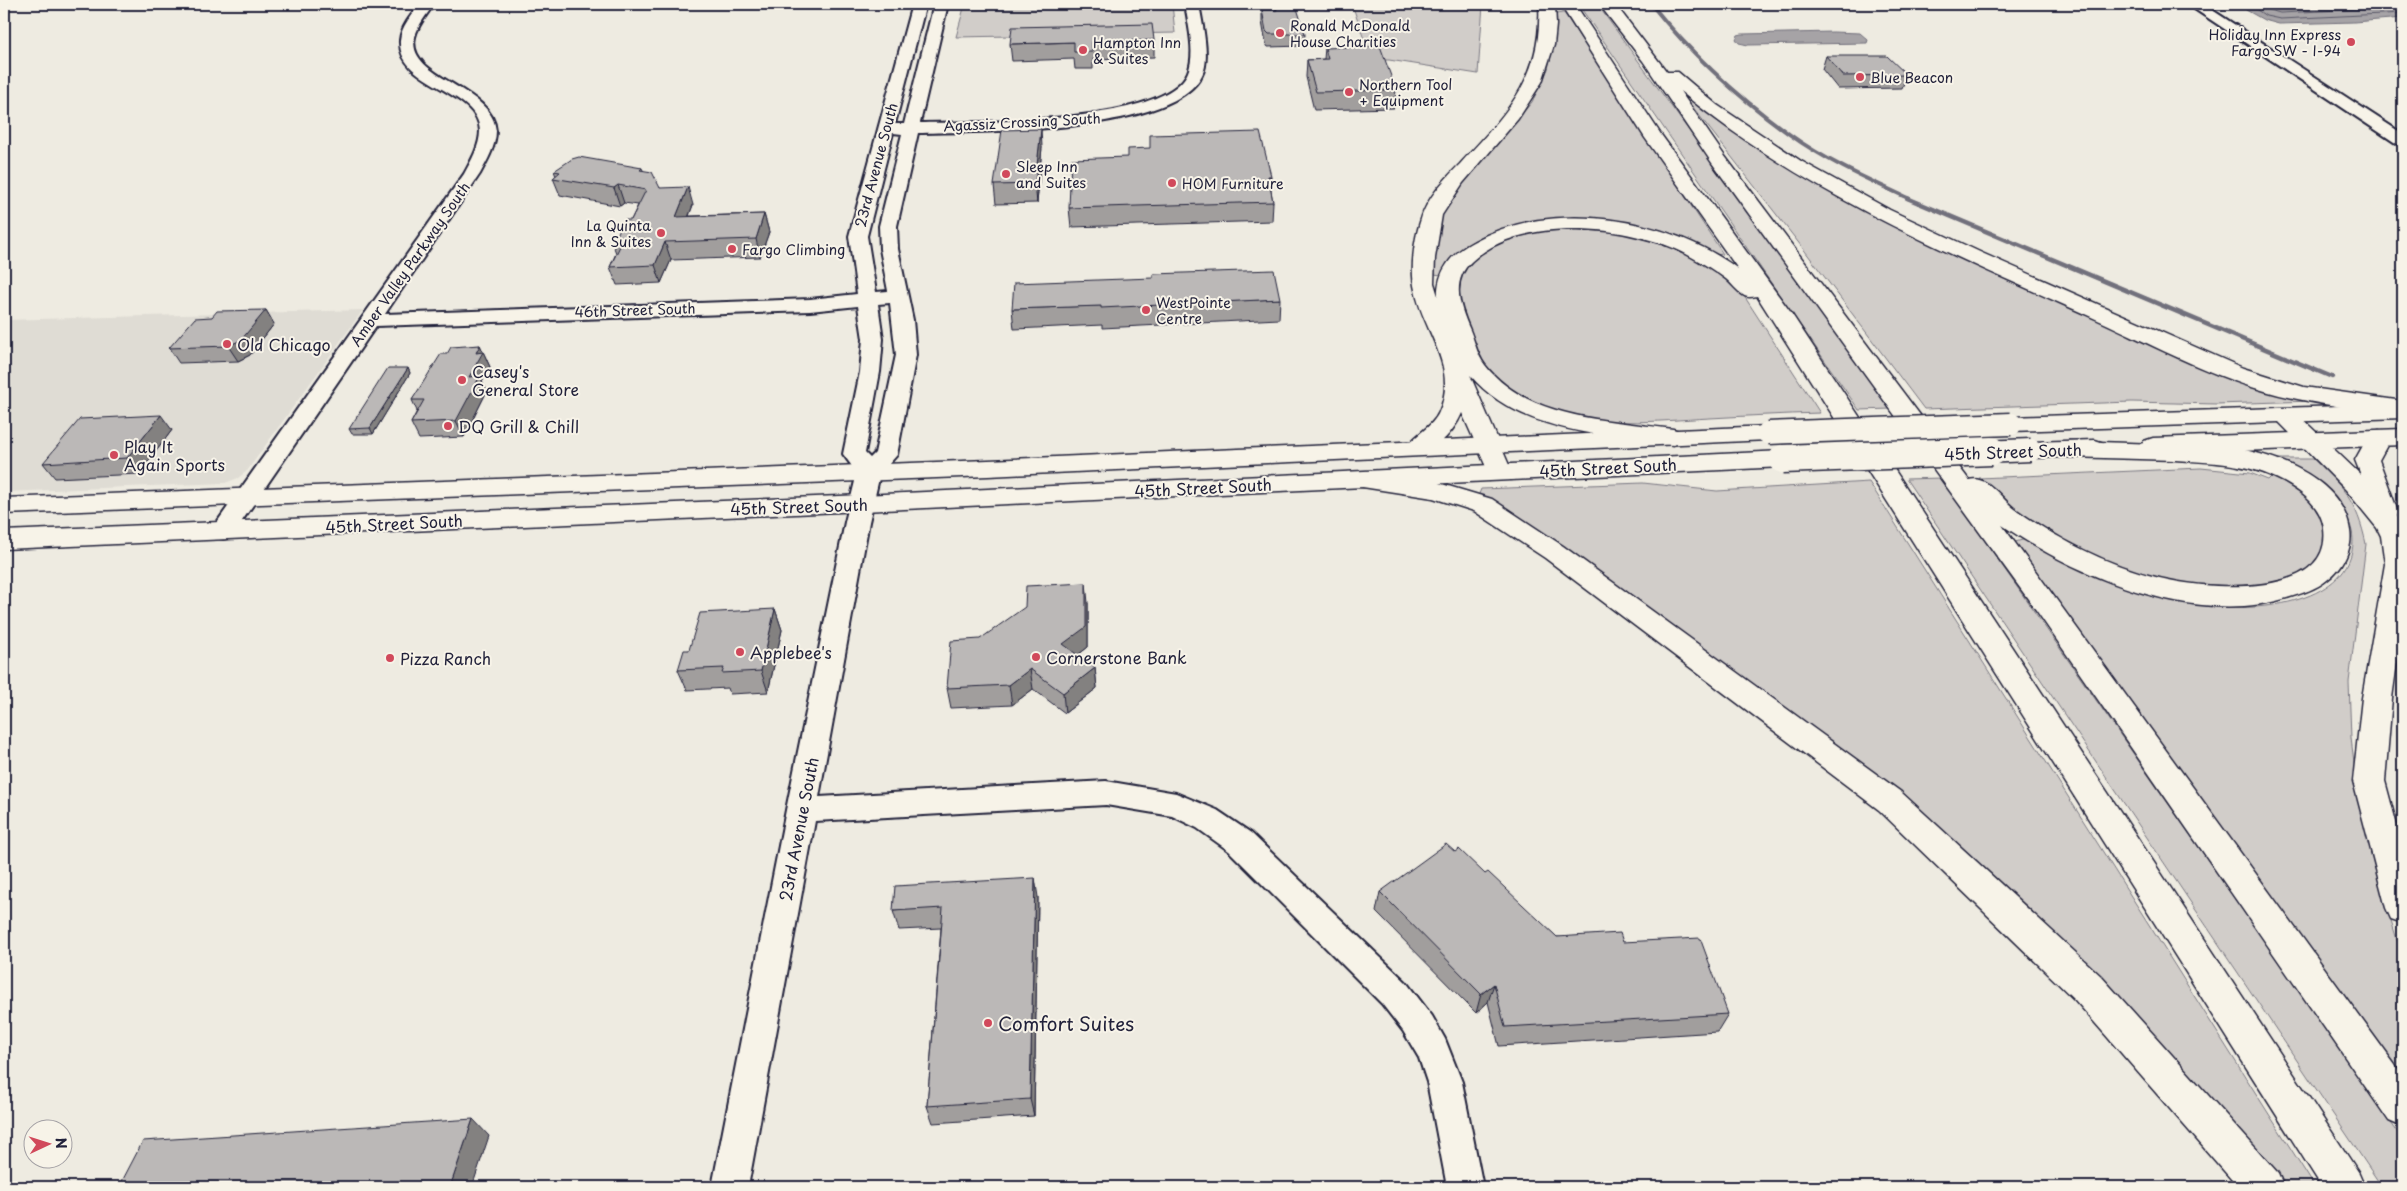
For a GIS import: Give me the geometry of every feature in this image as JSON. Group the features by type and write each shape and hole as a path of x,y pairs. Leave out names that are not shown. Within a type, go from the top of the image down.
{"main road":[{"path":"1500,472 1457,375 1424,285 1425,261 1431,217 1454,180 1502,127 1534,84 1547,46 1549,22 1547,4"},
{"path":"1568,4 1654,138 1796,337 2345,1187"},
{"path":"1608,4 1644,51 1718,158 2046,603 2403,1108"},
{"path":"1644,51 1689,91 1754,140 1830,186 1935,239 2228,369 2270,385 2303,394 2403,410"},
{"path":"1673,438 1542,414 1514,401 1497,390 1481,374 1471,360 1450,305 1448,291 1453,270 1465,255 1486,240 1515,230 1542,225 1573,224 1639,232 1671,240 1696,251 1722,266 1747,287 1796,337"},
{"path":"1418,448 1449,419 1455,404 1457,375"},
{"path":"1888,390 1990,504 2060,550 2106,571 2140,582 2199,594 2262,596 2305,583 2319,574 2338,549 2338,530 2332,512 2322,497 2292,477 2265,465 2227,456 2069,449"},
{"name":"45th Street South","path":"4,506 2011,424 2286,416 2403,410"},
{"path":"2286,416 2355,484 2388,525 2394,536 2398,564 2377,698 2369,781 2403,908"},
{"path":"2388,525 2379,490 2367,460 2391,438"},
{"name":"45th Street South","path":"4,540 863,503 1783,459 2391,438"},
{"path":"1365,480 1435,490 1483,505 1554,552 1890,801 2088,988 2264,1187"}],"street":[{"name":"Amber Valley Parkway South","path":"223,531 372,320 472,174 486,141 487,123 477,107 454,90 421,70 412,60 406,38 412,22 427,4"},
{"name":"23rd Avenue South","path":"869,472 854,454 870,372 873,339 858,236 919,4"},
{"name":"Agassiz Crossing South","path":"886,129 1094,120 1126,113 1167,98 1183,88 1194,76 1198,61 1192,4"},
{"path":"2194,4 2403,140"},
{"name":"23rd Avenue South","path":"730,1187 857,522 869,472 886,455 906,355 903,320 889,249 888,226 912,128 938,5"},
{"name":"46th Street South","path":"372,320 717,306 810,305 898,296"},
{"path":"801,810 1106,793 1176,805 1207,819 1240,842 1394,993 1416,1021 1433,1050 1444,1080 1465,1187"}],"shaded area":[{"path":"965,4 1172,4 1175,33 956,37"},
{"path":"1352,4 1483,4 1478,74 1389,60 1371,60"},
{"path":"1578,4 1597,4 1891,409 1859,410"},
{"path":"1564,13 1723,254 1716,255 1689,241 1651,228 1635,225 1528,224 1507,227 1488,233 1470,243 1455,257 1443,275 1433,274 1440,216 1466,175 1493,148 1532,102 1548,69 1556,30 1555,14"},
{"path":"1696,100 1795,171 2313,401 2216,404 2132,402 1924,409 1805,251 1688,101"},
{"path":"1576,228 1624,233 1684,250 1735,282 1820,413 1648,422 1606,421 1565,416 1545,410 1499,384 1481,360 1466,326 1459,291 1461,276 1468,264 1478,254 1504,240 1533,232"},
{"path":"363,310 247,471 238,478 225,483 4,492 4,320"},
{"path":"2276,459 2313,459 2324,469 2341,487 2353,506 2366,544 2349,682 2351,738 2359,804 2376,872 2403,959 2403,1077 2015,542 2026,539 2201,603 2241,607 2265,606 2311,595 2330,584 2344,570 2352,551 2353,535 2348,521 2329,498 2276,464"},
{"path":"2201,468 2250,473 2268,480 2272,476 2307,497 2322,515 2328,542 2318,559 2303,573 2260,587 2237,589 2158,581 2069,548 2004,504 1979,478"},
{"path":"1941,478 2403,1140 2403,1187 2382,1187 1906,479"},
{"path":"1869,482 2315,1187 2284,1187 2070,954 1537,529 1500,504 1479,494 1481,489 1643,483 1717,491"}],"water":[{"path":"2403,4 2403,18 2354,22 2279,24 2264,20 2246,10 2245,7"},
{"path":"1860,33 1868,40 1867,43 1748,45 1739,43 1736,39 1738,35 1742,34"}],"building":[{"path":"1276,5 1296,5 1305,34 1269,34 1266,31 1262,10 1277,10"},
{"path":"1152,24 1154,40 1092,42 1092,52 1074,52 1074,42 1010,44 1012,27"},
{"path":"1380,46 1396,90 1316,92 1307,60 1328,59 1325,48"},
{"path":"1826,56 1887,56 1907,75 1843,76"},
{"path":"1041,129 1035,184 994,185 1002,130"},
{"name":"HOM Furniture","path":"1260,132 1271,176 1268,176 1273,202 1069,208 1071,159 1128,157 1128,149 1150,148 1150,135"},
{"path":"579,157 642,168 640,170 652,172 660,188 688,187 676,217 764,214 756,239 665,242 655,265 610,267 621,244 613,245 624,220 631,220 646,190 618,185 614,188 553,178 560,172 554,171 572,159"},
{"path":"1274,270 1280,299 1101,308 1101,306 1012,309 1014,283 1153,278 1153,274"},
{"path":"266,310 241,340 228,346 169,348 195,318 212,317 217,311"},
{"path":"480,345 476,353 483,352 469,377 480,376 456,421 411,423 424,400 412,400 441,354 447,354 451,347"},
{"path":"388,368 408,368 370,428 349,429"},
{"path":"161,415 127,458 43,463 80,419"},
{"name":"Cornerstone Bank","path":"1086,583 1086,627 1063,644 1095,668 1063,693 1030,669 1009,685 947,688 951,641 980,639 1025,607 1026,586"},
{"path":"775,609 761,671 722,673 724,668 678,670 684,650 689,650 700,613"},
{"path":"1446,844 1455,852 1459,849 1485,874 1488,872 1557,937 1620,933 1623,942 1700,938 1728,1014 1505,1027 1494,984 1481,994 1380,892"},
{"name":"Comfort Suites","path":"1035,878 1030,1099 927,1106 943,908 893,911 895,886"},
{"path":"473,1119 450,1187 119,1187 143,1141"}],"waterway":[{"path":"1651,4 1682,40 1716,74 1770,120 1803,144 1833,161 1910,199"},
{"path":"1907,198 2332,377"}],"place":[{"name":"Ronald McDonald House Charities","path":"1280,33"},
{"name":"Holiday Inn Express Fargo SW - I-94","path":"2351,42"},
{"name":"Hampton Inn & Suites","path":"1083,50"},
{"name":"Blue Beacon","path":"1860,77"},
{"name":"Northern Tool + Equipment","path":"1349,92"},
{"name":"Sleep Inn and Suites","path":"1006,174"},
{"name":"HOM Furniture","path":"1172,183"},
{"name":"La Quinta Inn & Suites","path":"661,233"},
{"name":"Fargo Climbing","path":"732,249"},
{"name":"WestPointe Centre","path":"1146,310"},
{"name":"Old Chicago","path":"227,344"},
{"name":"Casey's General Store","path":"462,380"},
{"name":"DQ Grill & Chill","path":"448,426"},
{"name":"Play It Again Sports","path":"114,455"},
{"name":"Applebee's","path":"740,652"},
{"name":"Cornerstone Bank","path":"1036,657"},
{"name":"Pizza Ranch","path":"390,658"},
{"name":"Comfort Suites","path":"988,1023"}]}
